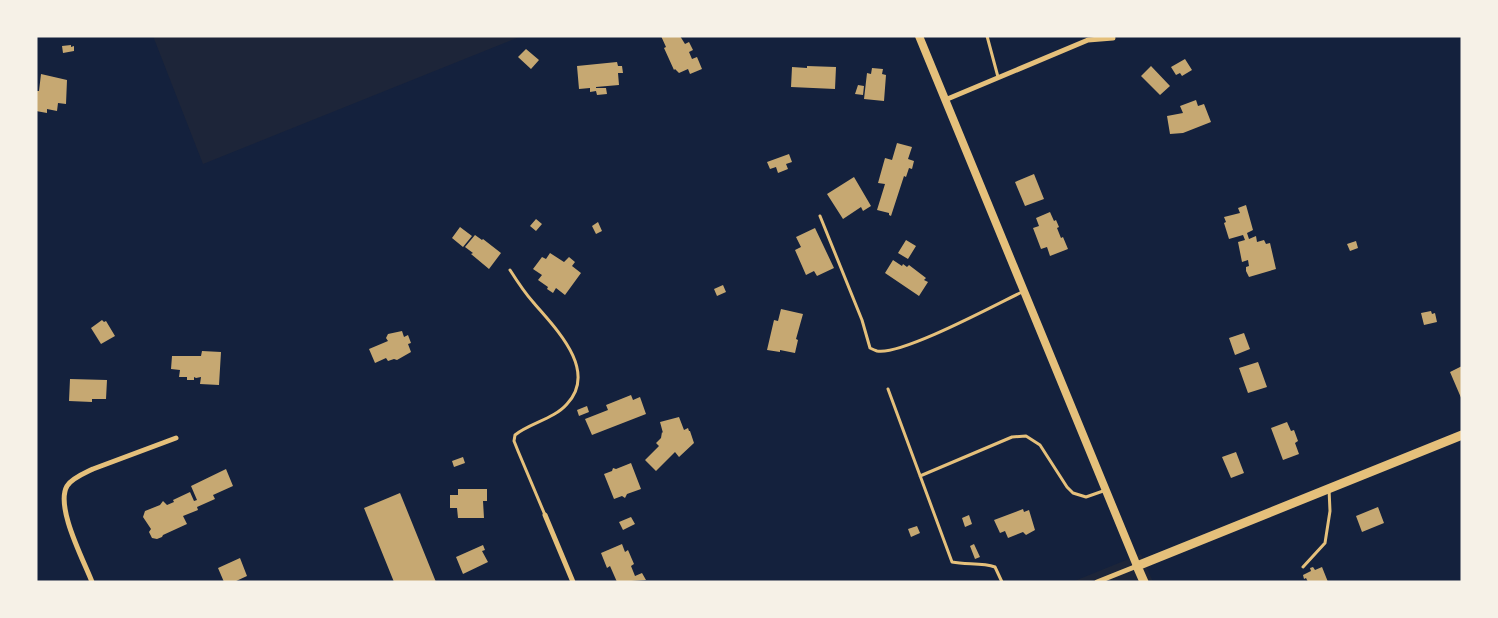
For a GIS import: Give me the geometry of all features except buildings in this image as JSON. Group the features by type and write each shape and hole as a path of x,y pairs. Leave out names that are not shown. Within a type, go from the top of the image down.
{"main road":[{"path":"1144,582 1137,566 1462,435"}],"street":[{"path":"919,36 1137,566 1097,582"},
{"path":"945,100 1088,40 1113,38"},
{"path":"92,582 66,516 64,501 68,486 80,475 93,469 176,438"},
{"path":"545,515 573,582"}],"lane":[{"path":"987,36 999,78"},
{"path":"820,216 862,320 870,348 878,351 891,350 918,341 1024,291"},
{"path":"510,270 530,299 563,338 573,355 578,371 578,384 573,398 566,406 525,427 515,435 514,441 545,515"},
{"path":"888,389 952,562 966,565 988,564 995,567 1002,582"},
{"path":"920,476 1012,437 1026,436 1040,445 1067,487 1073,493 1086,497 1106,490"},
{"path":"1303,567 1325,543 1330,511 1330,488"}],"shaded area":[{"path":"153,36 522,36 203,164"},
{"path":"1141,554 1153,582 1072,582"}]}
